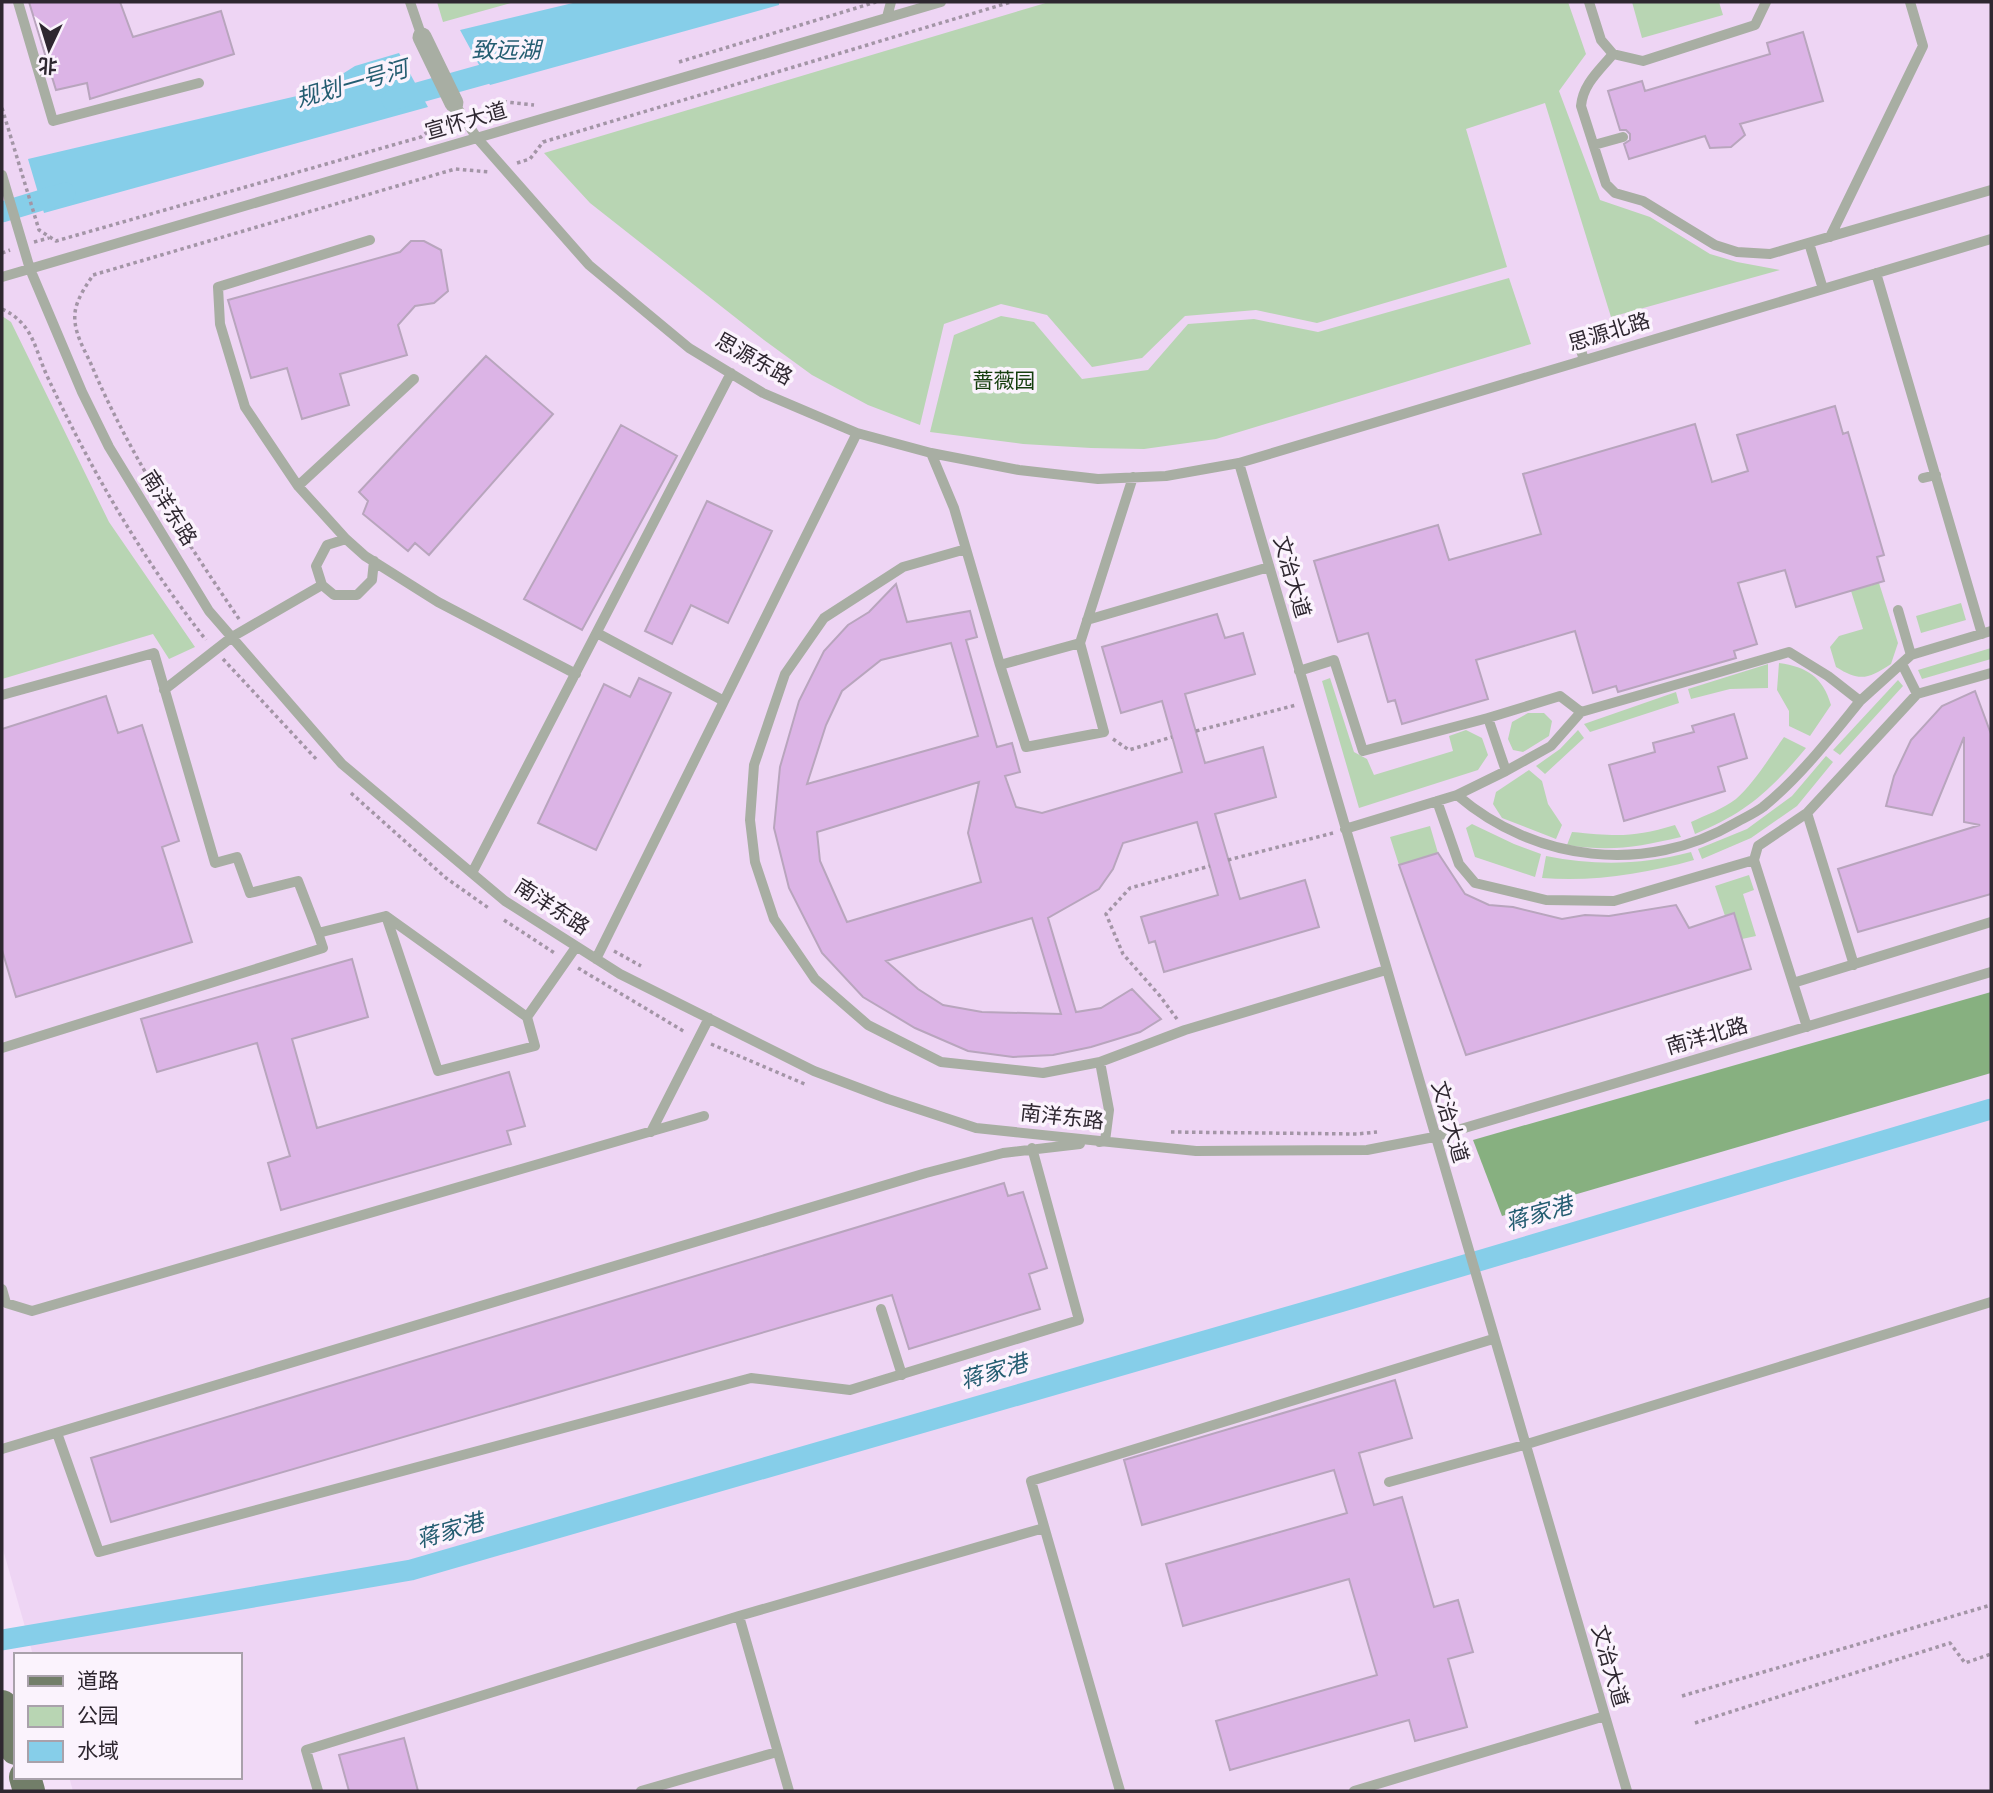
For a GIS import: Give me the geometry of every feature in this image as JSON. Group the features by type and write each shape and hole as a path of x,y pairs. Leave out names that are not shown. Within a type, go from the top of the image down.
{"main road":[{"path":"2,1706 14,1743"}],"street":[{"name":"思源东路","path":"422,37 454,103"}],"lane":[{"path":"18,2 53,121 200,83"},
{"name":"思源东路","path":"410,2 422,37"},
{"path":"887,18 891,2"},
{"name":"宣怀大道","path":"2,277 941,2"},
{"path":"1589,2 1601,40 1613,54 1643,61 1755,25 1766,2"},
{"path":"1830,237 1923,46 1910,2"},
{"path":"1613,54 1587,84 1582,94 1581,106 1606,184 1615,193 1643,201 1715,245 1737,252 1770,254 1991,190"},
{"name":"思源东路","path":"454,103 477,138 589,265 689,348 763,393 857,433 931,453 1019,470 1098,479 1166,476 1239,463"},
{"path":"1594,145 1623,137"},
{"name":"南洋东路","path":"2,175 30,269 62,350 109,447 209,611 342,764 505,901 576,947 661,996 814,1071 976,1128 1196,1151 1367,1150 1434,1137"},
{"name":"思源北路","path":"1239,463 1991,239"},
{"path":"370,240 218,287 220,324 246,407 298,486 346,539 373,562 438,602 576,674"},
{"path":"1809,243 1823,289"},
{"path":"1457,795 1477,812 1521,836 1588,855 1630,856 1672,850 1718,833 1761,808 1801,772 1860,701 1911,655 1987,632 1936,475 1876,273"},
{"path":"1576,334 1584,360"},
{"path":"472,873 731,373"},
{"path":"298,486 414,379"},
{"path":"596,959 857,433"},
{"path":"931,453 954,508 1026,747 1104,732 1080,643 1133,477"},
{"name":"文治大道","path":"1239,463 1627,1791"},
{"path":"1923,478 1936,475"},
{"path":"346,539 327,545 316,565 322,585 334,595 357,595 372,580 373,562"},
{"path":"966,549 903,567 824,618 785,674 754,765 750,820 755,862 774,919 815,979 867,1026 941,1062 1042,1073 1100,1062 1185,1030 1386,970"},
{"path":"1087,620 1269,567"},
{"path":"164,690 232,637 322,585"},
{"path":"1898,610 1911,655"},
{"path":"597,633 724,701"},
{"path":"1000,665 1080,643"},
{"path":"1345,829 1457,795 1506,771 1551,746 1581,712 1789,652 1828,676 1860,701"},
{"path":"2,695 153,653 215,863 237,857 250,892 298,881 323,948 2,1048"},
{"path":"1299,671 1334,660 1363,751 1560,696 1581,712"},
{"path":"1902,664 1917,694"},
{"path":"1807,1027 1754,860 1758,846 1807,813 1917,694 1991,673"},
{"path":"1488,718 1506,771"},
{"path":"1437,801 1459,864 1475,883 1546,901 1614,901 1754,860"},
{"path":"1807,813 1854,965"},
{"path":"318,933 386,916 527,1017 535,1046 438,1071 386,916"},
{"path":"1793,984 1991,922"},
{"path":"527,1017 576,947"},
{"name":"南洋北路","path":"1434,1137 1991,972"},
{"path":"651,1132 709,1018"},
{"path":"2,1449 926,1173 1003,1153 1105,1141 1110,1110 1100,1062"},
{"path":"2,1289 6,1303 32,1311 705,1116"},
{"path":"57,1433 99,1552 751,1378 850,1390 902,1375 1079,1320 1032,1148"},
{"path":"1389,1482 1524,1445 1991,1302"},
{"path":"881,1309 902,1375"},
{"path":"1120,1791 1031,1481 1493,1339"},
{"path":"318,1791 306,1750 739,1616 1044,1528"},
{"path":"739,1616 789,1791"},
{"path":"1354,1791 1605,1716"},
{"path":"641,1791 777,1752"}],"path":[{"path":"246,629 190,547 105,398 77,332 75,313 82,292 93,275 455,169 474,169 486,174 530,159 543,142 1011,2"},
{"path":"2,108 38,230"},
{"path":"2,309 12,313 29,330 46,374 77,438 127,527 181,609 215,650 320,762"},
{"path":"1196,730 1308,702"},
{"path":"1104,732 1129,750 1172,737"},
{"path":"345,787 446,878 491,910"},
{"path":"1228,860 1345,829"},
{"path":"1185,1030 1160,996 1122,954 1106,914 1130,888 1210,866"},
{"path":"502,918 566,961 698,1039 811,1087"},
{"path":"603,945 647,970"},
{"path":"1162,1132 1357,1134 1388,1130"},
{"path":"1682,1696 1991,1605"},
{"path":"1695,1723 1950,1643 1965,1663 1991,1654"}],"shaded area":[{"path":"2,2 1991,2 1991,1789 73,1791 70,1779 242,1779 242,1653 32,1653 2,1546"}],"green space":[{"path":"437,2 514,2 443,22"},
{"path":"1049,2 1568,2 1586,54 1559,91 1600,200 1650,217 1710,254 1780,270 1611,317 1545,103 1466,129 1507,267 1317,323 1256,310 1185,316 1142,358 1092,367 1047,315 1001,304 944,324 920,425 868,405 812,375 590,203 544,153"},
{"path":"1632,2 1719,2 1723,15 1642,38"},
{"name":"蔷薇园","path":"1509,278 1531,344 1216,439 1144,449 1091,448 1023,444 930,432 954,335 1001,316 1034,322 1082,379 1148,370 1188,324 1254,319 1318,332"},
{"path":"2,316 11,322 109,522 195,647 169,659 153,634 2,679"},
{"path":"1879,583 1898,643 1891,664 1876,673 1858,677 1836,667 1830,647 1839,636 1863,629 1851,591"},
{"path":"1961,603 1966,620 1921,633 1916,616"},
{"path":"1991,648 1991,659 1922,679 1918,670"},
{"path":"1779,663 1806,671 1818,680 1828,695 1831,705 1810,736 1789,726 1789,711 1777,690"},
{"path":"1768,664 1768,688 1730,689 1691,699 1688,689"},
{"path":"1330,678 1354,752 1367,759 1374,775 1453,751 1449,736 1466,730 1482,738 1488,755 1478,770 1359,808 1322,681"},
{"path":"1898,680 1903,686 1840,755 1833,750"},
{"path":"1676,692 1679,703 1590,732 1584,724"},
{"path":"1528,713 1544,713 1552,721 1549,736 1523,752 1513,750 1508,739 1512,722"},
{"path":"1578,730 1584,738 1545,774 1536,766 1560,749"},
{"path":"1784,737 1806,748 1756,799 1729,818 1695,834 1691,822 1736,799 1756,777"},
{"path":"1826,756 1833,762 1797,806 1751,838 1702,859 1698,849 1747,829 1792,796"},
{"path":"1529,770 1542,781 1548,804 1562,825 1556,839 1502,818 1493,804 1496,792"},
{"path":"1472,824 1541,854 1535,877 1475,857 1466,828"},
{"path":"1675,825 1681,837 1611,848 1567,845 1572,832 1624,835"},
{"path":"1430,826 1438,853 1399,865 1390,837"},
{"path":"1691,852 1694,860 1638,873 1581,879 1542,878 1546,856 1619,863 1655,860"},
{"path":"1749,875 1754,890 1743,894 1756,936 1742,939 1734,913 1725,916 1715,886"},
{"path":"1991,992 1991,1073 1502,1216 1473,1140"}],"water":[{"name":"致远湖","path":"577,2 779,2 779,5 490,85 460,30"},
{"path":"399,53 428,107 44,213 28,159 314,92 355,66"}],"building":[{"path":"29,2 120,2 133,37 221,11 234,54 90,99 87,83 56,90"},
{"path":"1803,32 1823,101 1740,124 1745,135 1731,147 1710,148 1705,136 1629,159 1624,144 1630,140 1630,134 1626,130 1620,130 1608,91 1642,81 1645,91 1770,54 1767,43"},
{"path":"411,241 424,241 441,250 448,291 434,303 415,306 398,325 407,355 340,374 349,405 302,419 287,368 251,378 228,300 400,252"},
{"path":"486,356 553,414 429,555 415,543 408,551 363,514 368,501 359,492"},
{"path":"1835,406 1843,434 1848,432 1884,555 1877,557 1884,581 1796,607 1785,570 1738,583 1757,644 1734,651 1736,658 1618,692 1616,686 1593,693 1575,631 1476,660 1488,699 1402,724 1395,700 1388,702 1368,633 1338,642 1314,561 1438,525 1449,560 1541,534 1523,474 1695,424 1712,482 1748,471 1737,435"},
{"path":"621,425 677,456 582,630 524,599"},
{"path":"707,501 772,531 728,623 691,605 672,644 645,631"},
{"path":"896,584 907,622 970,611 977,637 966,640 997,747 1012,743 1020,772 1005,776 1016,807 1042,813 1182,772 1162,701 1121,713 1102,647 1217,614 1225,638 1243,633 1255,674 1185,694 1205,763 1263,747 1276,797 1215,814 1240,899 1305,880 1319,927 1164,972 1155,941 1149,943 1141,917 1218,895 1197,822 1123,843 1113,869 1099,889 1048,918 1076,1012 1101,1008 1132,989 1161,1019 1140,1032 1053,1055 1013,1057 968,1051 915,1028 863,997 822,953 789,888 774,828 780,767 799,701 824,651 848,625 869,612","holes":["951,643 978,736 807,784 826,725 842,691 881,660","979,782 968,833 981,882 847,922 820,861 817,832","1032,918 1061,1014 982,1012 943,1005 918,989 886,961"]},
{"path":"639,678 671,693 596,850 538,823 604,684 630,697"},
{"path":"1975,691 1991,734 1991,894 1858,932 1838,869 1980,825 1964,822 1964,737 1932,815 1886,806 1894,776 1911,740 1942,706"},
{"path":"106,696 118,733 142,725 179,841 162,847 192,942 16,997 2,950 2,729"},
{"path":"1734,714 1747,758 1718,767 1725,791 1624,821 1609,765 1655,752 1653,743 1694,732 1692,726"},
{"path":"1438,853 1465,894 1489,905 1513,907 1562,919 1585,915 1609,916 1676,905 1689,928 1734,913 1751,969 1466,1055 1399,865"},
{"path":"352,959 368,1017 292,1039 317,1128 509,1072 525,1126 507,1131 511,1144 281,1210 268,1163 290,1156 257,1043 157,1072 141,1019"},
{"path":"1004,1183 1008,1196 1023,1192 1047,1268 1029,1274 1040,1309 909,1349 892,1295 111,1522 91,1458"},
{"path":"1395,1380 1412,1438 1359,1453 1374,1505 1402,1497 1434,1607 1458,1600 1473,1652 1448,1659 1467,1727 1415,1741 1409,1720 1230,1770 1216,1721 1377,1675 1349,1579 1183,1626 1166,1564 1347,1513 1334,1470 1142,1525 1124,1460"},
{"path":"404,1738 418,1791 349,1791 339,1755"}],"waterway":[{"name":"规划一号河","path":"392,100 510,67"},
{"name":"规划一号河","path":"2,212 65,193"},
{"name":"蒋家港","path":"2,1640 411,1570 1340,1302 1991,1109"}]}
